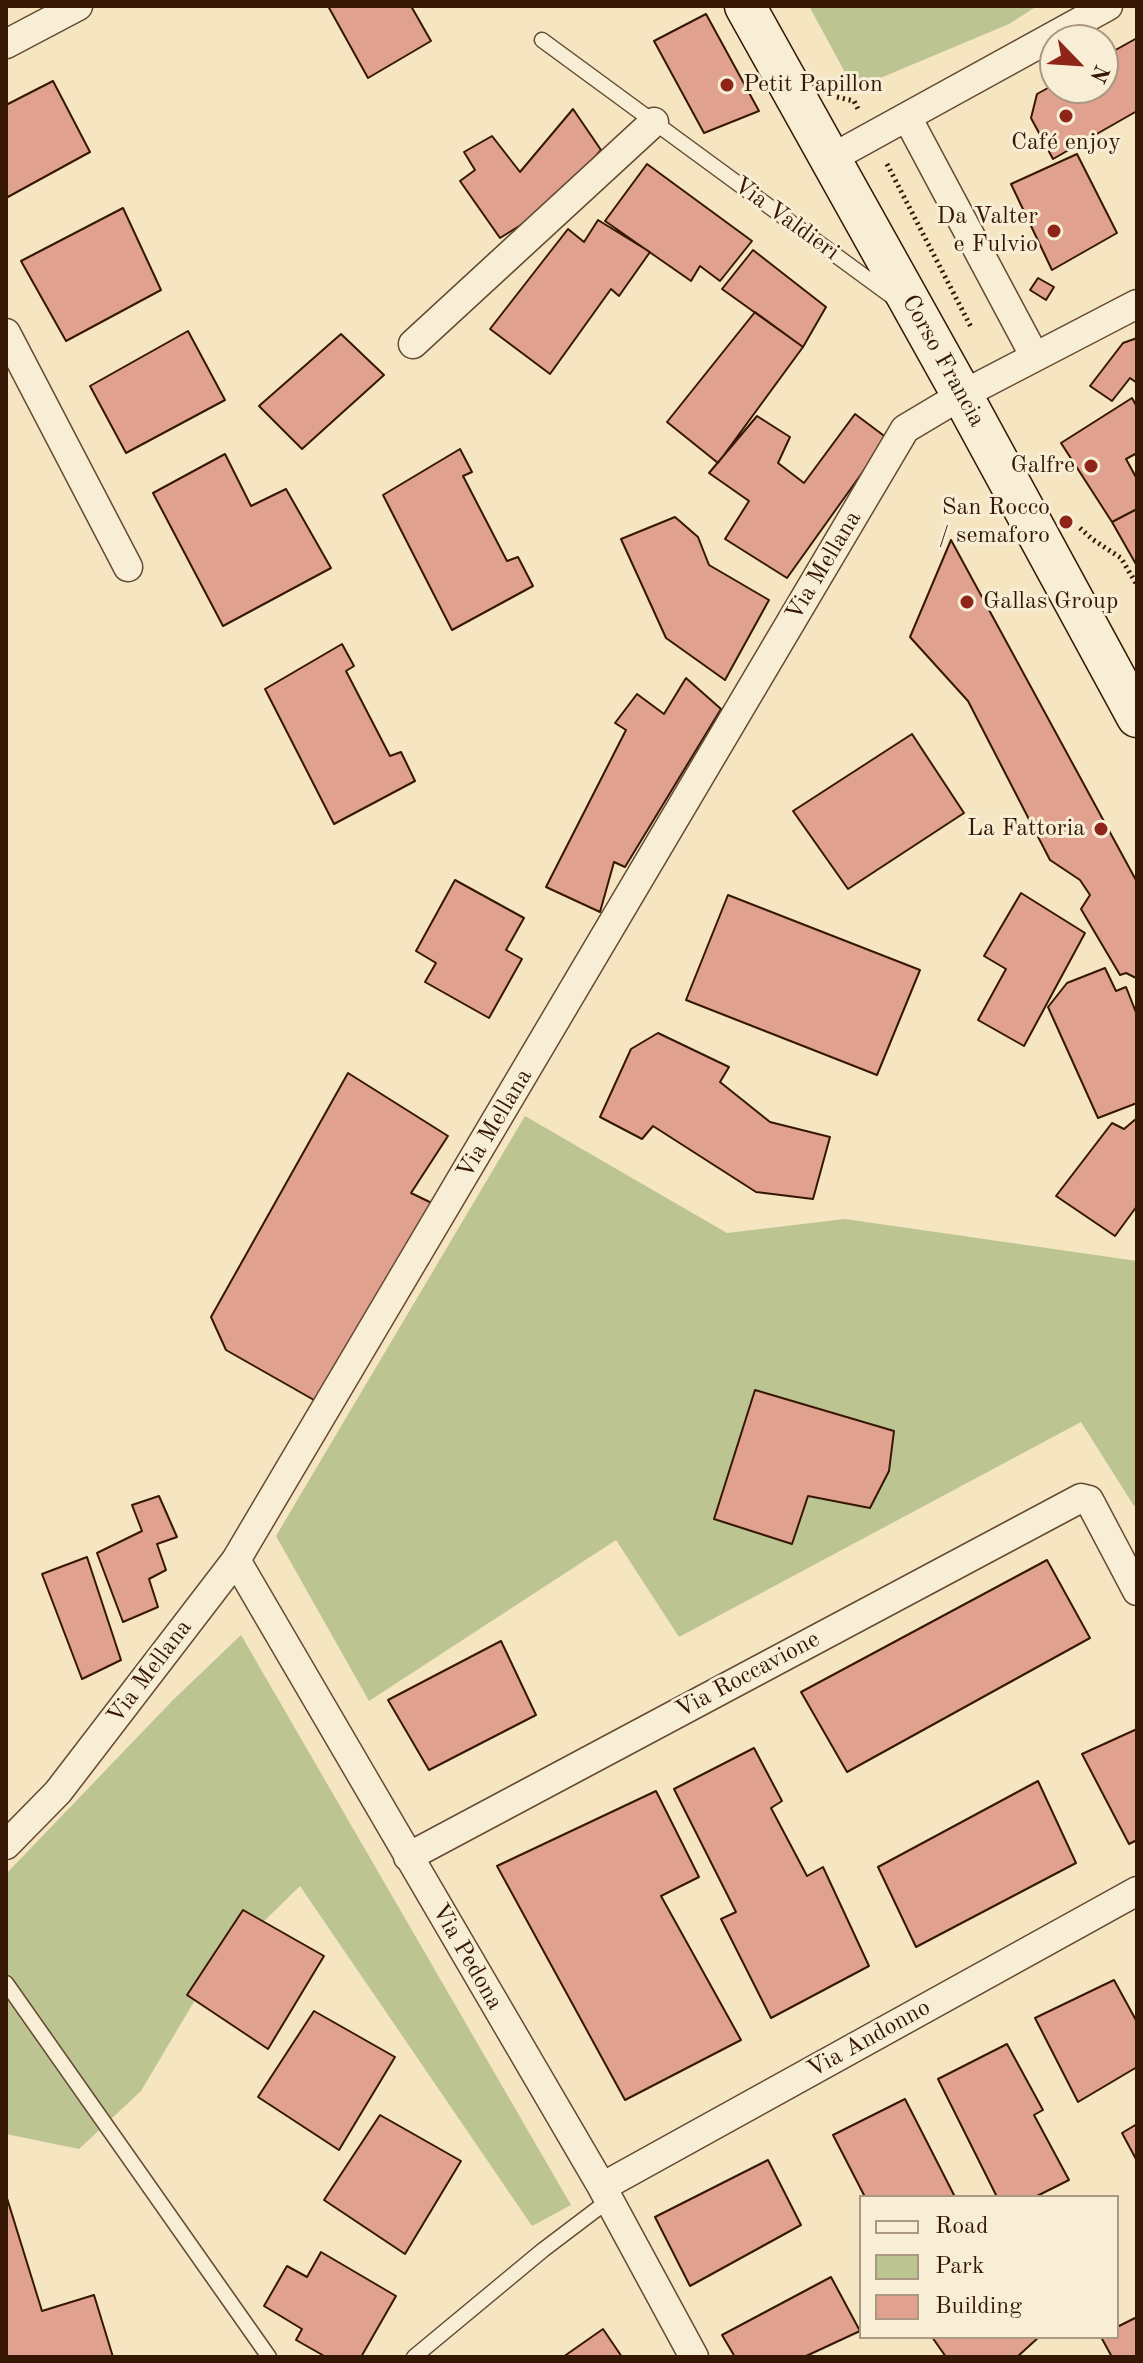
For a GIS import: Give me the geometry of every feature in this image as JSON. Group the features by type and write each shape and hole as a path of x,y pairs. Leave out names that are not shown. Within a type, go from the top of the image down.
{"main road":[{"name":"Corso Francia","path":"745,6 1137,717"}],"street":[{"path":"6,44 78,6"},
{"path":"830,159 1108,6"},
{"path":"907,117 1035,357"},
{"path":"413,344 654,122"},
{"name":"Via Mellana","path":"6,1845 58,1792 236,1560 905,429 962,395 1137,304"},
{"path":"6,333 128,567"},
{"name":"Via Roccavione","path":"408,1857 1081,1498 1089,1500 1137,1591"},
{"name":"Via Pedona","path":"236,1560 606,2193 694,2357"},
{"name":"Via Andonno","path":"606,2193 1137,1891"}],"lane":[{"name":"Via Valdieri","path":"542,40 918,316"},
{"path":"6,1983 269,2357"},
{"path":"414,2357 543,2250 606,2193"}],"path":[{"path":"831,96 854,101 997,377"},
{"path":"1077,524 1092,539 1121,558 1137,585"}],"green space":[{"path":"809,6 1037,6 1009,24 854,89"},
{"path":"525,1116 727,1233 845,1219 1137,1261 1137,1504 1134,1506 1081,1422 679,1637 616,1540 369,1701 276,1536"},
{"path":"241,1635 571,2205 532,2226 300,1886 211,1973 141,2091 79,2149 6,2134 6,1874 173,1700"}],"building":[{"path":"328,6 411,6 431,41 368,78"},
{"path":"706,14 759,111 704,133 654,41"},
{"path":"1137,38 1137,111 1053,159 1031,118 1037,94 1039,104 1119,104 1119,48"},
{"path":"53,81 90,152 6,198 6,105"},
{"path":"573,109 601,150 556,203 500,238 460,181 475,170 464,152 492,136 520,172"},
{"path":"1077,154 1117,233 1052,270 1011,184"},
{"path":"647,164 752,241 720,281 700,266 691,281 605,221"},
{"path":"123,208 161,290 66,341 21,261"},
{"path":"598,220 650,252 619,296 611,289 550,374 490,329 568,229 584,242"},
{"path":"753,250 826,307 803,347 722,289"},
{"path":"1038,278 1054,287 1046,300 1030,290"},
{"path":"755,312 803,347 718,463 667,422"},
{"path":"188,331 225,400 126,453 90,386"},
{"path":"341,334 384,375 302,449 259,406"},
{"path":"1137,338 1137,383 1130,378 1112,401 1090,386 1123,343"},
{"path":"1132,398 1137,407 1137,453 1126,459 1137,479 1137,509 1112,522 1061,443"},
{"path":"855,414 887,438 787,578 725,539 749,501 709,473 757,416 790,437 778,463 804,483"},
{"path":"460,449 472,472 463,476 507,561 518,557 533,586 452,630 383,495"},
{"path":"225,454 251,506 286,489 331,568 223,626 153,493"},
{"path":"1137,509 1137,566 1112,522"},
{"path":"675,517 698,537 709,565 769,600 725,680 666,638 621,539"},
{"path":"951,540 1137,882 1136,978 1126,973 1120,975 1081,909 1090,895 1080,880 1050,860 968,701 910,637"},
{"path":"342,644 354,666 346,671 390,756 401,752 415,781 334,824 265,689"},
{"path":"686,678 721,709 625,867 614,862 600,912 546,887 626,730 615,723 637,694 664,714"},
{"path":"912,734 964,813 848,889 793,811"},
{"path":"455,880 524,918 506,950 522,959 489,1018 425,982 436,963 416,951"},
{"path":"1021,893 1085,933 1024,1046 978,1020 1006,969 984,956"},
{"path":"728,895 920,970 877,1075 686,1000"},
{"path":"1105,968 1116,991 1126,987 1137,1015 1137,1103 1098,1118 1048,1007 1067,983"},
{"path":"658,1033 729,1067 720,1082 770,1122 830,1137 813,1199 756,1192 653,1126 642,1139 600,1117 631,1049"},
{"path":"348,1073 448,1136 411,1193 438,1206 321,1404 226,1350 211,1317"},
{"path":"1137,1118 1137,1206 1115,1236 1056,1196 1112,1123 1124,1129"},
{"path":"755,1390 894,1431 889,1471 870,1508 808,1496 792,1544 714,1519"},
{"path":"159,1496 177,1537 157,1544 166,1570 149,1579 158,1607 123,1622 97,1553 142,1531 132,1505"},
{"path":"87,1557 121,1660 82,1679 42,1574"},
{"path":"1047,1560 1090,1638 847,1772 801,1692"},
{"path":"501,1641 536,1715 429,1770 388,1700"},
{"path":"1137,1729 1137,1840 1129,1844 1082,1754"},
{"path":"754,1748 782,1801 771,1808 807,1876 823,1867 869,1966 771,2018 721,1919 736,1912 674,1789"},
{"path":"1038,1781 1076,1863 916,1947 878,1867"},
{"path":"656,1791 699,1877 661,1896 741,2040 625,2100 497,1866"},
{"path":"243,1910 324,1956 268,2049 187,1995"},
{"path":"1114,1980 1137,2022 1137,2067 1078,2102 1035,2018"},
{"path":"314,2011 395,2057 339,2150 258,2097"},
{"path":"1007,2044 1043,2110 1034,2115 1069,2180 1039,2195 996,2195 938,2079"},
{"path":"905,2099 954,2195 864,2195 833,2135"},
{"path":"380,2115 461,2161 405,2254 324,2200"},
{"path":"1137,2124 1137,2161 1122,2133"},
{"path":"768,2160 801,2225 690,2286 655,2217"},
{"path":"6,2195 42,2311 94,2295 113,2357 6,2357"},
{"path":"321,2252 396,2296 361,2357 326,2357 296,2340 302,2329 264,2306 287,2266 307,2277"},
{"path":"831,2277 859,2329 804,2357 735,2357 722,2335"},
{"path":"1137,2317 1137,2357 1112,2357 1102,2339 1119,2339 1119,2326"},
{"path":"603,2329 622,2357 563,2357"},
{"path":"933,2339 1037,2339 1017,2357 946,2357"}],"place":[{"name":"Petit Papillon","path":"727,85"},
{"name":"Café enjoy","path":"1066,116"},
{"name":"Da Valter e Fulvio","path":"1054,231"},
{"name":"Galfre","path":"1091,466"},
{"name":"San Rocco / semaforo","path":"1066,522"},
{"name":"Gallas Group","path":"967,602"},
{"name":"La Fattoria","path":"1101,829"}]}
